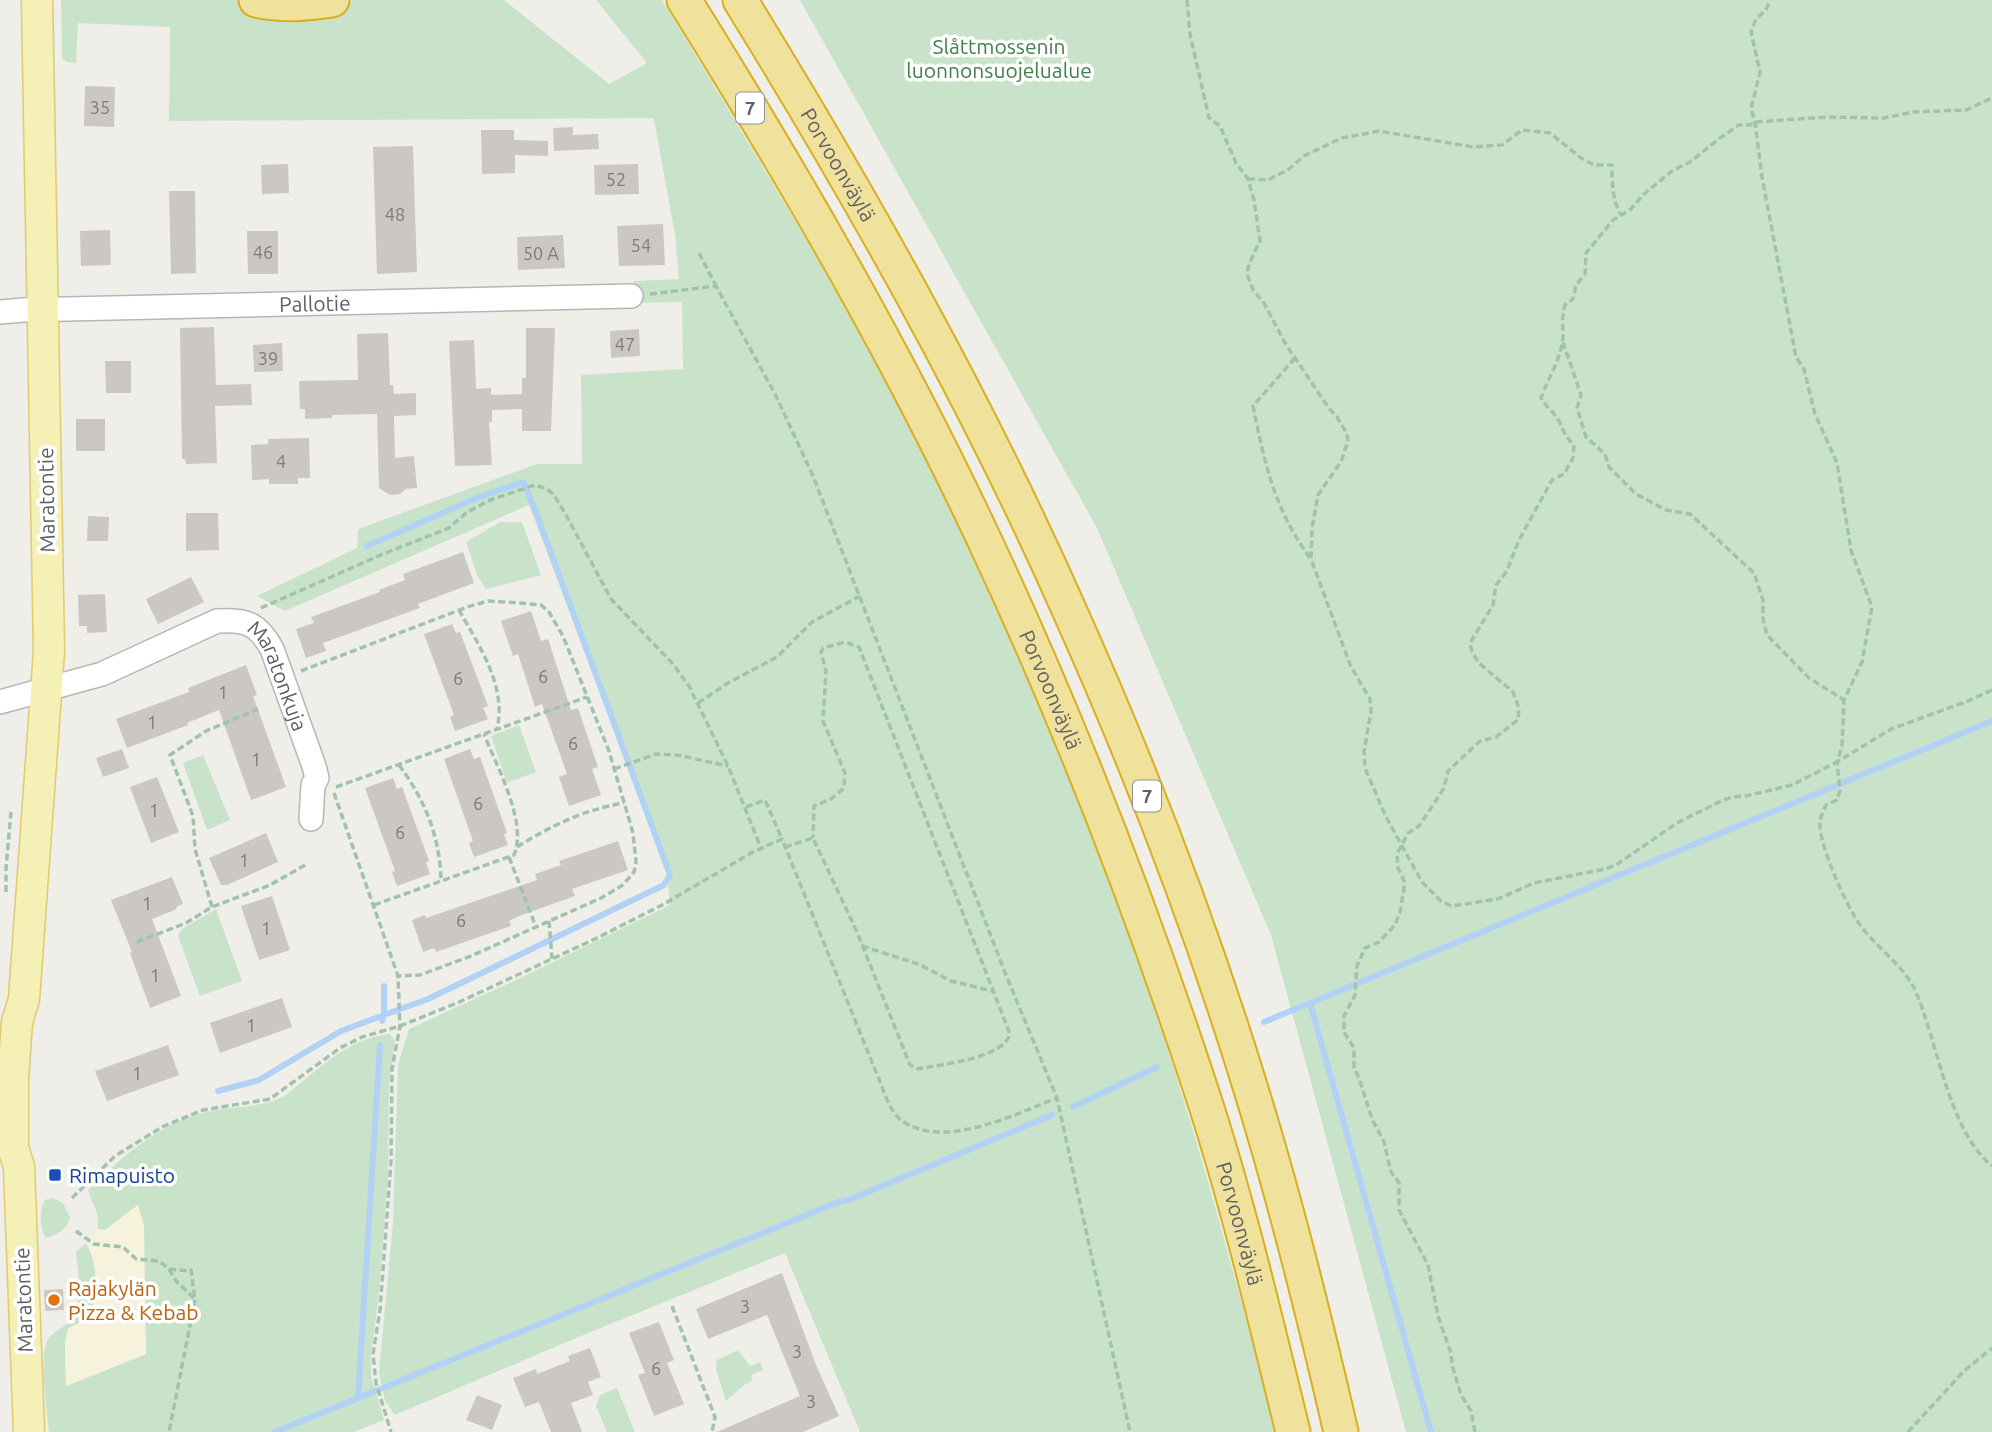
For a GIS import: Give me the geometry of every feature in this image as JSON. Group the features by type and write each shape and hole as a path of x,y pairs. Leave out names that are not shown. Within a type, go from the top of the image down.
{"highway":[{"path":"256,0 295,4 332,0"},
{"name":"Porvoonväylä","path":"684,0 814,216 915,402 981,532 1054,696 1135,901 1202,1094 1265,1318 1293,1432"},
{"name":"Porvoonväylä","path":"740,0 859,197 912,292 1033,532 1102,685 1158,826 1249,1082 1302,1270 1341,1432"}],"main road":[{"name":"Maratontie","path":"29,1432 19,1167 28,1146 14,1079 33,1025 24,999 49,651 37,0"}],"street":[{"name":"Pallotie","path":"0,312 631,296"},
{"name":"Maratonkuja","path":"0,702 102,674 217,621 248,623 263,633 272,649 314,766 317,778 313,785 311,818"}],"path":[{"path":"1187,0 1190,34 1209,118 1220,126 1236,163 1248,179 1260,241 1247,274 1253,290 1264,303 1295,358 1344,426 1348,441 1341,462 1318,495 1312,528 1311,559"},
{"path":"1770,0 1766,10 1756,19 1751,32 1760,72 1751,109 1796,357 1804,369 1815,414 1837,463 1851,550 1872,607 1862,662 1844,700 1842,746 1837,762 1840,791 1837,800 1826,806 1819,823 1840,887 1860,925 1914,987 1950,1096 1981,1157 1992,1166"},
{"path":"1844,700 1809,678 1767,635 1763,619 1763,600 1754,573 1690,513 1666,510 1636,494 1609,467 1605,454 1586,438 1577,408 1581,395 1563,340 1560,319 1565,305 1573,299 1576,285 1585,274 1586,253 1613,219 1630,210 1644,194 1672,171 1690,162 1739,125 1829,117 1884,118 1913,112 1966,110 1992,98"},
{"path":"1248,179 1268,180 1289,169 1304,156 1342,138 1379,131 1473,147 1502,145 1522,130 1550,133 1581,159 1594,165 1612,164 1612,187 1621,215"},
{"path":"699,253 781,406 813,476 1006,975 1057,1098 1130,1432"},
{"path":"631,296 716,286"},
{"path":"1475,1432 1471,1411 1461,1395 1451,1353 1442,1331 1428,1265 1399,1210 1399,1183 1391,1172 1384,1142 1372,1119 1359,1077 1353,1068 1354,1048 1344,1032 1345,1016 1355,995 1357,966 1365,948 1379,942 1395,925 1400,912 1405,883 1398,868 1397,854 1402,843 1437,799 1444,788 1448,771 1480,741 1496,737 1518,720 1519,708 1513,692 1479,663 1470,643 1493,605 1496,585 1507,571 1518,542 1552,480 1564,474 1573,458 1574,445 1564,436 1558,419 1541,398 1556,368 1563,340"},
{"path":"1295,358 1254,406 1264,461 1293,533 1311,559 1351,667 1370,699 1371,711 1364,751 1366,768 1386,817 1422,883 1441,901 1451,905 1498,899 1534,883 1616,865 1677,823 1719,802 1792,785 1837,762 1891,729 1992,690"},
{"path":"248,623 261,609 383,554 449,528 466,513 490,500 535,485 547,489 554,495 611,599 672,663 698,703 729,766 761,848"},
{"path":"698,703 727,682 777,657 813,622 860,596"},
{"path":"283,678 488,601 541,605 549,612 564,636 614,769 633,833 636,862 634,872 623,885 549,924 420,975 398,976"},
{"path":"459,610 483,653 497,689 500,713 497,729"},
{"path":"845,642 859,647 1010,1034 1006,1044 984,1055 918,1069 910,1065 862,946 813,838 814,806 831,799 844,788 845,773 823,721 826,671 821,652 823,648 845,642"},
{"path":"391,1432 376,1383 373,1354 380,1310 391,1161 392,1069 400,1026 398,976 332,789 587,697"},
{"path":"212,908 195,849 193,817 170,755 206,731 258,709"},
{"path":"374,905 514,855 517,829 511,803 484,734"},
{"path":"614,769 656,754 677,755 729,766"},
{"path":"399,765 417,790 431,821 441,858 442,881"},
{"path":"746,807 765,800 878,1077 890,1105 900,1119 923,1130 978,1128 1057,1098"},
{"path":"517,847 573,816 624,803"},
{"path":"785,847 813,838"},
{"path":"72,1198 115,1156 162,1127 203,1110 270,1099 340,1048 362,1037 400,1026 457,1003 664,904 761,848 782,839"},
{"path":"509,857 536,927"},
{"path":"137,942 270,885 307,864"},
{"path":"549,924 551,956"},
{"path":"862,946 918,964 951,981 993,992"},
{"path":"76,1231 94,1244 123,1247 136,1259 159,1261 195,1300"},
{"path":"169,1269 191,1270 195,1300 169,1432"},
{"path":"672,1306 715,1417 712,1432"},
{"path":"1908,1432 1964,1371 1991,1349"}],"green space":[{"path":"61,0 236,0 257,8 333,7 354,0 504,0 609,84 647,63 596,0 662,0 792,215 885,380 962,534 1052,735 1093,838 1167,1046 1229,1257 1274,1432 860,1432 785,1253 395,1415 385,1401 379,1372 393,1223 398,1065 409,1029 670,905 667,869 529,505 285,611 257,596 357,548 358,529 537,464 582,464 581,375 683,369 682,302 633,303 634,281 679,279 675,235 655,125 653,118 169,121 170,27 78,23 76,63 67,62 62,58"},
{"name":"Slåttmossenin luonnonsuojelualue","path":"800,0 1992,0 1992,1432 1406,1432 1271,935 1097,528"},
{"path":"500,522 522,522 541,575 486,589 477,575 466,542"},
{"path":"519,725 536,772 507,783 491,736"},
{"path":"203,755 230,820 207,830 183,763"},
{"path":"216,909 242,981 200,996 178,936 182,929"},
{"path":"390,1034 395,1041 389,1085 388,1174 379,1294 371,1353 371,1375 384,1420 353,1432 49,1432 44,1387 44,1352 49,1338 65,1325 76,1309 79,1281 76,1252 86,1243 93,1259 96,1290 87,1317 68,1330 65,1342 66,1386 146,1354 138,1205 104,1231 97,1229 97,1213 88,1190 142,1143 173,1124 206,1112 276,1100 347,1048 374,1037"},
{"path":"52,1198 63,1203 70,1217 64,1228 46,1238 41,1225 41,1214 45,1200"},
{"path":"738,1350 750,1366 760,1362 763,1370 751,1375 752,1381 726,1401 716,1369 717,1360"},
{"path":"617,1388 635,1432 607,1432 596,1406 600,1395"}],"sand":[{"path":"138,1205 144,1225 146,1354 66,1386 65,1342 68,1329 87,1317 96,1290 93,1259 86,1243 97,1229 105,1230"}],"building":[{"path":"85,86 115,87 114,127 84,126"},
{"path":"573,127 573,135 598,134 599,149 554,151 553,128"},
{"path":"481,130 514,130 514,140 548,141 548,156 515,155 515,173 482,174"},
{"path":"413,146 417,272 377,274 373,147"},
{"path":"288,164 289,193 262,194 261,165"},
{"path":"638,164 639,194 595,195 594,165"},
{"path":"169,191 195,191 196,273 171,274"},
{"path":"663,224 665,265 619,266 617,226"},
{"path":"110,230 111,265 81,266 80,231"},
{"path":"247,231 278,231 278,274 248,274"},
{"path":"563,235 565,268 518,270 517,237"},
{"path":"214,327 216,385 251,384 252,405 215,406 217,463 186,464 185,459 182,459 180,328"},
{"path":"526,328 555,328 551,431 522,431 522,409 492,410 492,422 489,422 492,465 455,466 449,341 474,340 476,389 491,388 491,395 522,394 522,378 526,378"},
{"path":"639,329 640,356 611,358 610,331"},
{"path":"388,333 390,385 393,385 394,394 416,393 416,415 394,416 395,458 414,456 417,488 390,495 379,488 377,414 332,415 332,418 305,419 305,409 300,409 299,381 358,380 357,334"},
{"path":"282,343 283,371 254,372 253,345"},
{"path":"105,361 131,361 131,393 106,393"},
{"path":"76,419 105,419 105,451 76,451"},
{"path":"309,438 310,478 298,478 298,484 269,484 269,479 252,480 251,445 268,444 268,439"},
{"path":"186,513 218,513 219,550 186,551"},
{"path":"88,516 109,517 108,541 87,541"},
{"path":"463,552 474,583 418,604 420,608 323,643 326,651 306,658 296,629 314,623 311,617 380,592 379,590 405,580 403,574"},
{"path":"191,577 204,602 158,624 146,599"},
{"path":"105,594 107,632 87,633 87,626 79,626 78,595"},
{"path":"531,611 541,641 548,639 571,710 578,708 598,767 592,769 601,795 569,806 559,777 567,774 542,704 535,707 518,654 513,656 501,621"},
{"path":"452,624 456,633 460,632 488,706 483,708 488,719 455,731 450,717 454,715 424,634"},
{"path":"246,665 257,695 253,696 286,787 251,800 219,710 127,748 116,719 189,692 188,688"},
{"path":"122,749 129,768 103,777 96,758"},
{"path":"470,749 474,759 480,757 507,833 504,834 508,845 474,857 469,843 473,841 444,759"},
{"path":"157,777 179,832 151,843 130,787"},
{"path":"393,778 397,789 402,787 429,861 426,863 430,874 397,886 392,872 395,871 365,788"},
{"path":"266,833 278,862 227,885 221,885 209,858"},
{"path":"618,841 628,870 572,889 575,896 519,916 509,921 511,926 436,952 434,948 423,952 412,920 425,915 426,918 537,880 535,874 561,865 559,861"},
{"path":"172,877 183,904 152,919 181,996 150,1008 111,900"},
{"path":"272,896 290,950 259,960 241,906"},
{"path":"282,998 292,1027 220,1053 210,1023"},
{"path":"168,1045 179,1075 107,1101 95,1071"},
{"path":"782,1273 816,1365 839,1416 803,1432 717,1432 800,1396 767,1315 708,1339 696,1309"},
{"name":"Rajakylän Pizza & Kebab","path":"63,1289 64,1310 45,1311 44,1290"},
{"path":"659,1322 674,1360 667,1363 684,1404 654,1416 638,1375 645,1373 629,1333"},
{"path":"590,1348 601,1377 588,1382 593,1395 571,1403 582,1432 551,1432 539,1402 525,1407 513,1378 536,1369 537,1374 570,1361 568,1356"},
{"path":"477,1395 502,1405 492,1430 466,1420"}],"waterway":[{"path":"367,546 479,497 523,482 670,875 664,885 428,999 384,1015 382,1021"},
{"path":"1310,1003 1992,721"},
{"path":"218,1091 259,1080 341,1031 384,1015 384,986"},
{"path":"1264,1022 1310,1003 1431,1432"},
{"path":"358,1398 380,1045"},
{"path":"1073,1107 1157,1067"},
{"path":"275,1432 1052,1115"}],"place":[{"name":"Rimapuisto","path":"55,1175"},
{"name":"Rajakylän Pizza & Kebab","path":"54,1300"}]}
